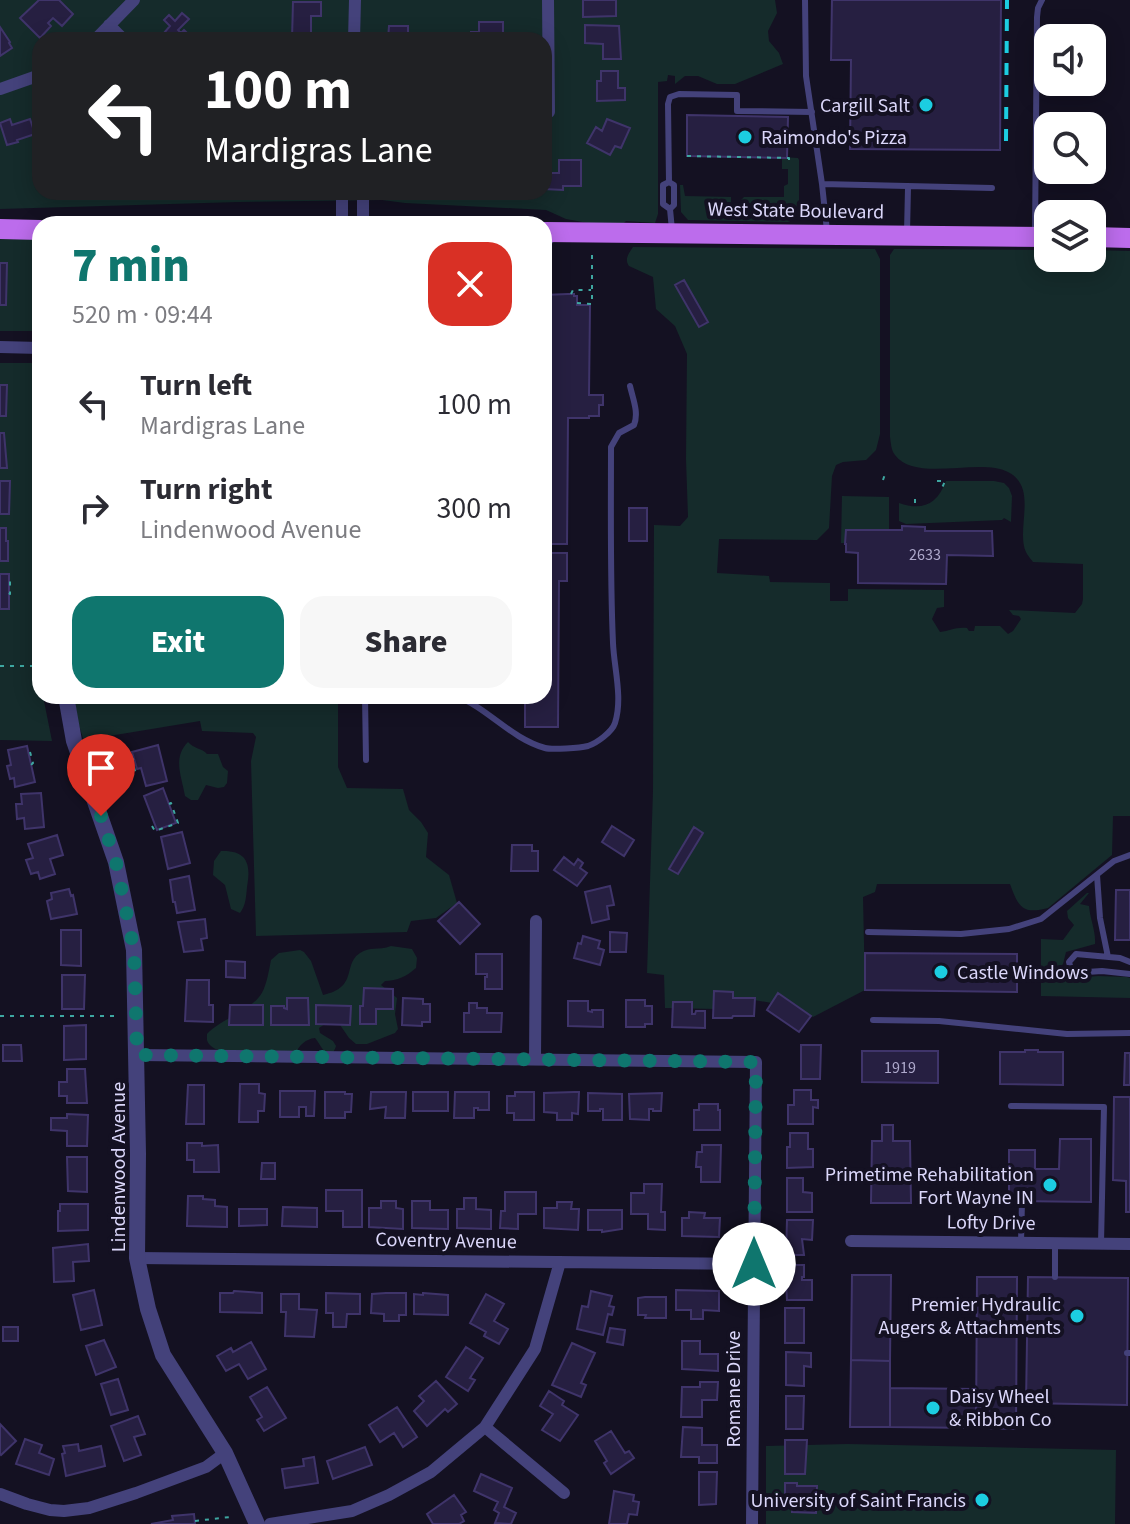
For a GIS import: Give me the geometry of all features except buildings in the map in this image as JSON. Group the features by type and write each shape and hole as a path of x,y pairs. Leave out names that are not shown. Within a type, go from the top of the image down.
{"main road":[{"path":"0,229 32,230"},
{"name":"West State Boulevard","path":"552,232 1034,237"},
{"path":"1106,237 1130,238"}],"street":[{"path":"102,32 134,0"},
{"path":"354,32 355,0"},
{"path":"547,32 548,0"},
{"path":"109,25 116,32"},
{"path":"0,89 32,78"},
{"path":"0,347 32,348"},
{"name":"Lindenwood Avenue","path":"67,704 70,727 116,862 131,932 136,985 137,1258 148,1309 163,1355 225,1453 257,1524"},
{"path":"137,1055 535,1059 536,921"},
{"name":"Romane Drive","path":"535,1059 756,1062 752,1524"},
{"name":"Lofty Drive","path":"851,1241 1130,1244"},
{"name":"Coventry Avenue","path":"137,1258 754,1264"},
{"path":"270,1524 352,1511 389,1495 431,1472 485,1427 535,1349 560,1262"},
{"path":"485,1427 564,1493"},
{"path":"0,1494 50,1510 89,1508 206,1467 225,1453"}],"lane":[{"path":"805,0 806,76 827,235"},
{"path":"1040,200 1037,17 1042,0"},
{"path":"672,233 670,209 674,205 674,185 669,182 670,97 679,94 737,95 737,111 812,112"},
{"path":"822,184 992,188"},
{"path":"907,236 908,188"},
{"path":"474,704 508,731 547,748 588,746 606,735 615,724 618,700 613,646 611,447 619,433 637,420 630,386"},
{"path":"365,704 366,760"},
{"path":"868,932 961,934 1009,929 1041,919 1114,861 1130,855"},
{"path":"1097,875 1100,918 1108,957"},
{"path":"1130,956 1076,954 1069,962 1072,973 1102,971 1130,974"},
{"path":"1120,958 1130,962"},
{"path":"873,1020 939,1021 1067,1034 1130,1033"},
{"path":"1011,1106 1104,1107 1101,1243"},
{"path":"1021,1243 1022,1201"},
{"path":"1055,1243 1055,1277"}],"path":[{"path":"687,156 789,160"},
{"path":"577,303 592,304 592,255"},
{"path":"571,294 577,289 592,290"},
{"path":"883,480 885,474"},
{"path":"937,481 945,481 942,488"},
{"path":"9,593 10,579"},
{"path":"0,666 32,666"},
{"path":"30,752 31,765"},
{"path":"134,759 136,774"},
{"path":"152,826 155,831 178,823 169,804"},
{"path":"0,1016 116,1016"},
{"path":"911,1190 918,1190 918,1209"},
{"path":"195,1521 230,1517"}],"green space":[{"path":"0,0 775,0 777,13 768,31 769,41 783,64 735,84 717,84 698,76 685,76 675,84 675,76 668,75 667,81 658,82 658,214 655,223 588,223 566,219 546,210 382,200 0,209"},
{"path":"782,157 799,160 799,206 801,210 806,210 801,217 788,222 688,220 681,212 680,185 683,185 685,196 731,197 733,210 741,207 744,197 784,197 788,169 782,169"},
{"path":"0,236 32,239 32,331 0,331"},
{"path":"633,247 875,249 880,259 880,434 876,450 866,460 836,465 832,476 829,528 817,540 719,539 717,573 769,576 770,582 830,583 830,601 848,601 848,589 944,590 944,607 937,608 932,619 940,632 963,628 974,631 975,626 1000,626 1008,634 1021,619 1009,610 1075,613 1083,599 1083,564 1033,562 1024,546 1022,486 1008,472 981,467 917,467 904,463 894,453 890,437 890,255 894,249 1034,250 1034,272 1106,272 1106,250 1130,251 1130,816 1113,816 1112,855 1048,908 1032,910 1022,907 1010,884 877,884 875,892 863,897 865,990 813,1017 779,995 772,1003 754,1000 754,997 716,1009 665,1008 664,975 647,973 653,791 654,525 680,526 688,517 687,354 675,326 656,309 653,277 629,266 628,256"},
{"path":"0,363 32,363 32,704 45,704 52,741 0,740"},
{"path":"946,481 1004,483 1012,496 1011,522 1004,518 906,524 899,521 899,503 915,506 928,504 938,496"},
{"path":"842,496 889,497 889,530 847,530 845,543 841,543"},
{"path":"75,704 338,704 338,767 347,788 403,789 409,810 428,833 426,857 449,875 457,903 436,918 411,921 407,932 256,936 251,761 256,737 253,733 202,731 200,721 97,738 94,736 106,775 95,777"},
{"path":"188,742 207,754 218,754 228,771 224,787 206,785 198,800 185,796 180,775 180,755"},
{"path":"221,851 237,853 248,866 246,898 240,913 231,909 225,885 213,875 214,861"},
{"path":"1087,893 1080,904 1089,906 1095,944 1066,952 1063,964 1056,972 1058,980 1127,977 1130,978 1130,998 1041,996 1041,939 1063,940 1074,925 1067,911"},
{"path":"391,946 412,949 417,958 413,971 381,985 397,998 395,1014 398,1029 395,1033 367,1044 356,1044 338,1022 328,1022 319,1028 320,1033 336,1046 330,1054 315,1038 303,1043 296,1053 226,1052 208,1042 207,1034 259,997 271,960 279,953 304,952 311,961 323,995 341,987 360,953"},
{"name":"University of Saint Francis","path":"848,1444 1116,1450 1115,1524 766,1524 766,1446"}],"railway":[{"path":"1006,141 1007,0"}],"place":[{"name":"Cargill Salt","path":"926,105"},
{"name":"Raimondo's Pizza","path":"745,137"},
{"name":"Castle Windows","path":"941,972"},
{"name":"Primetime Rehabilitation Fort Wayne IN","path":"1050,1185"},
{"name":"Premier Hydraulic Augers & Attachments","path":"1077,1316"},
{"name":"Daisy Wheel & Ribbon Co","path":"933,1408"},
{"name":"University of Saint Francis","path":"982,1500"}],"route":[{"path":"101,816 116,862 130,923 136,985 137,1055 756,1062 754,1264"}]}
